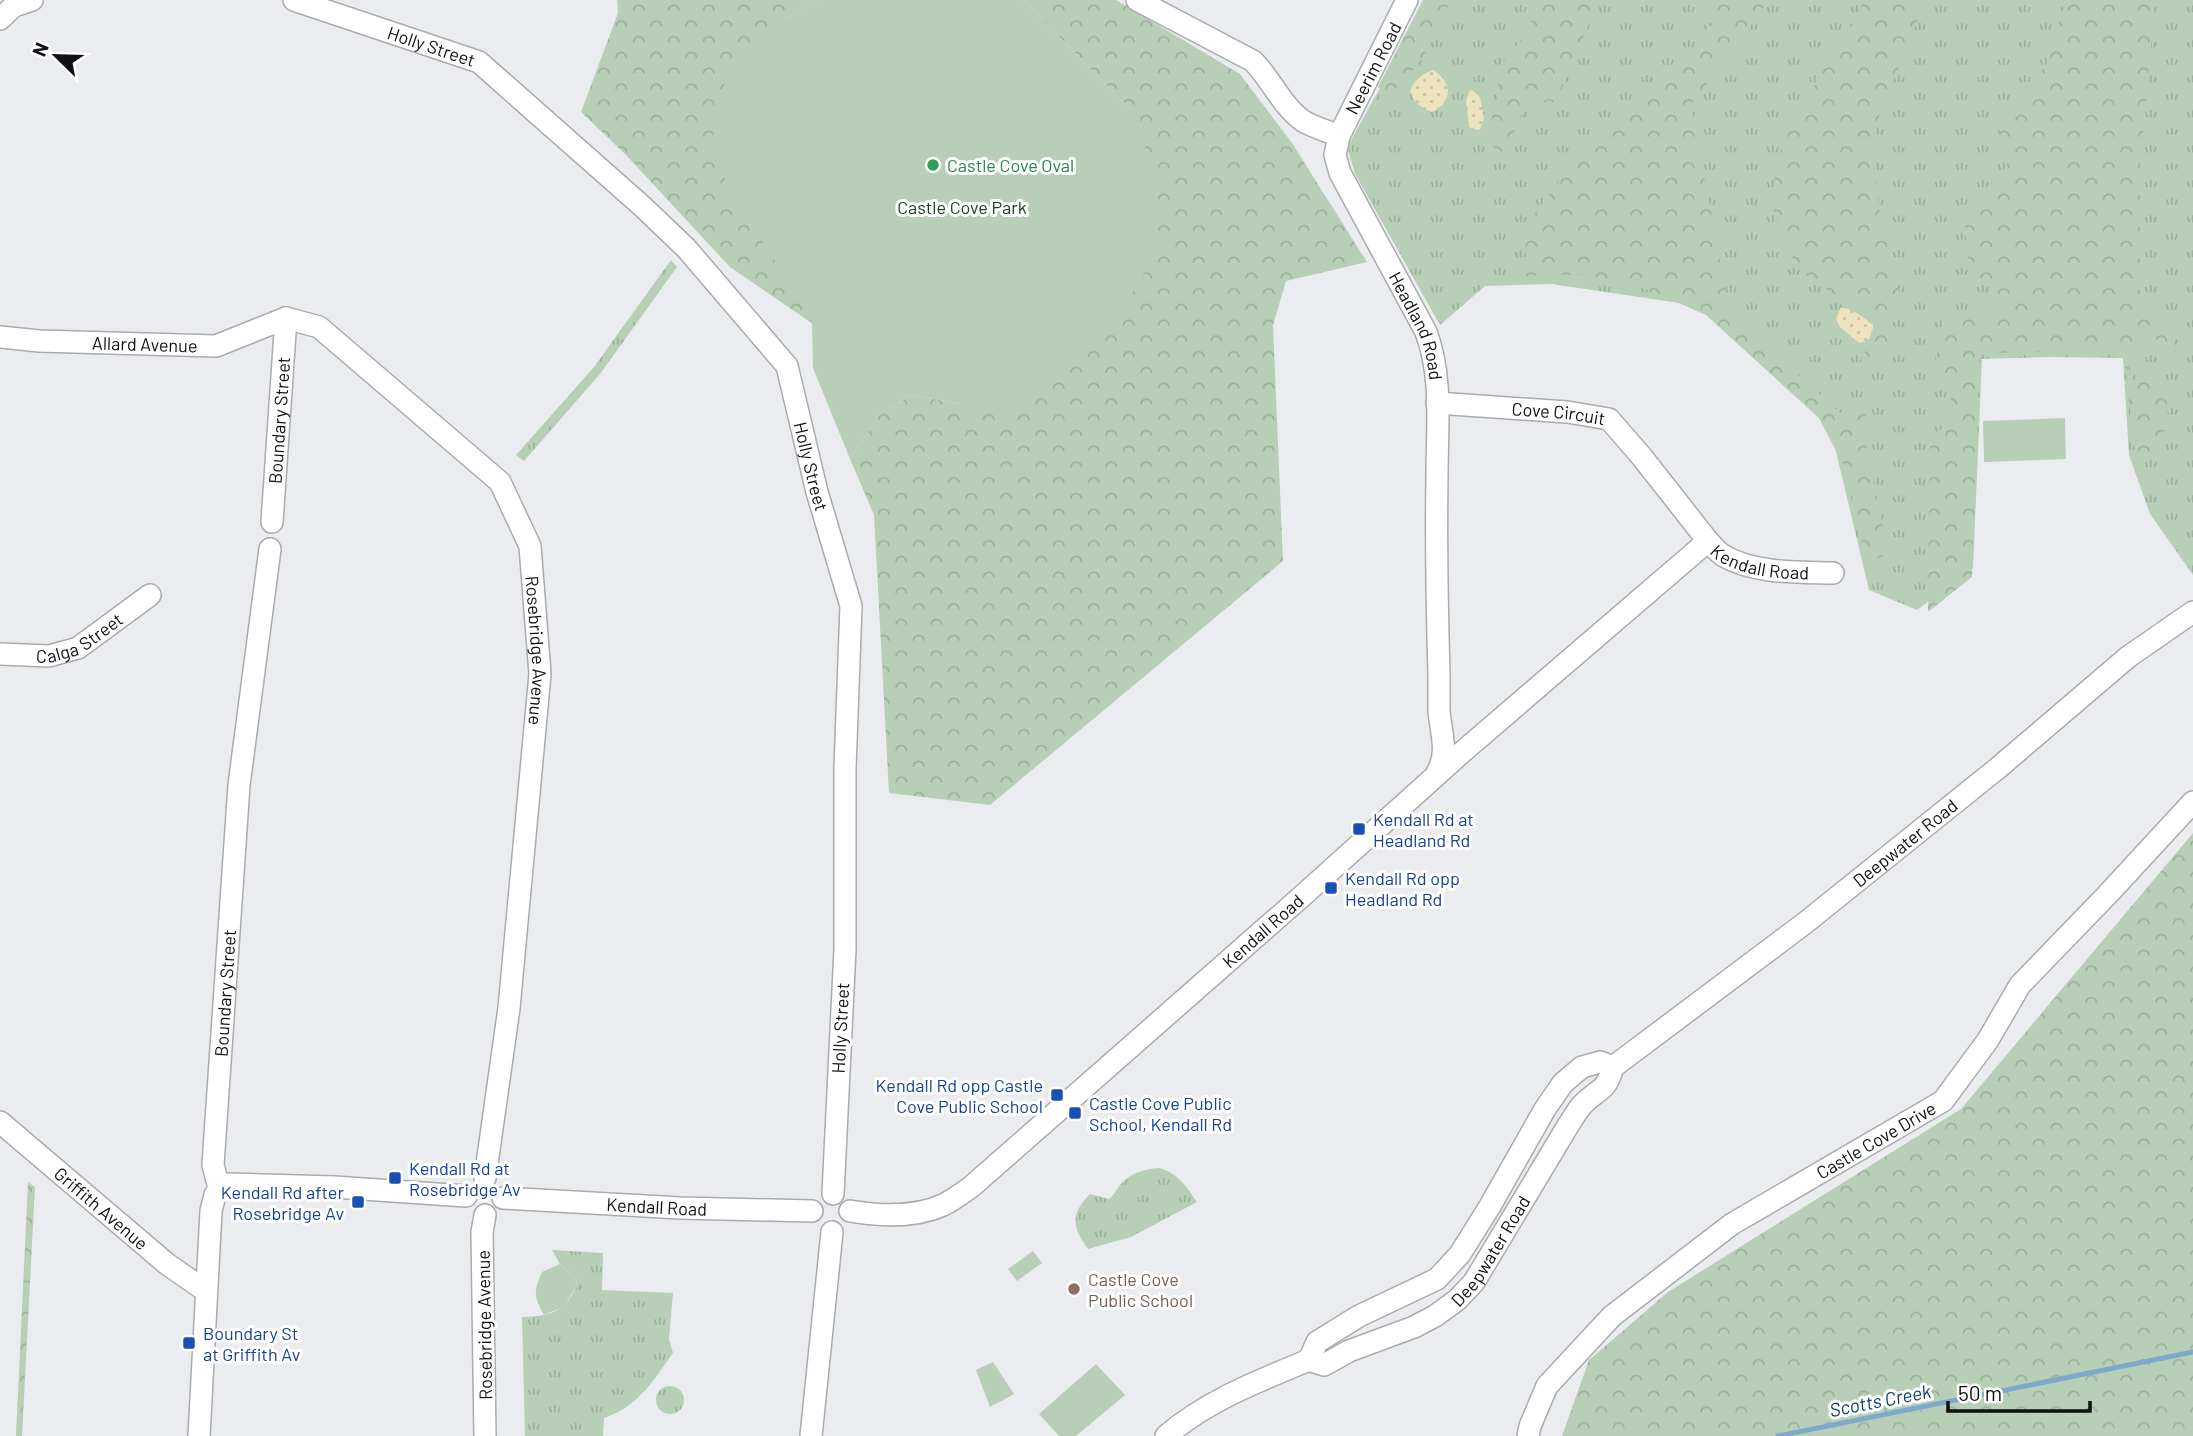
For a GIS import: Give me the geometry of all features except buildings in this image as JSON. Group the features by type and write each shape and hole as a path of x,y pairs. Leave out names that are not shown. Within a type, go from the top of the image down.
{"street":[{"path":"0,19 14,6 32,0"},
{"name":"Holly Street","path":"294,0 480,62 686,248 787,366 817,492 851,606 845,768 845,949 833,1194"},
{"path":"1137,0 1252,61 1263,71 1297,116 1339,136"},
{"name":"Neerim Road","path":"1339,136 1408,0"},
{"name":"Headland Road","path":"1339,136 1335,155 1340,173 1426,332 1433,349 1436,368 1439,687 1444,750 1443,763 1434,778"},
{"name":"Allard Avenue","path":"0,337 39,341 216,346 286,318"},
{"name":"Boundary Street","path":"272,522 286,318"},
{"name":"Rosebridge Avenue","path":"286,318 319,327 500,482 530,546 540,674 509,1008 485,1178"},
{"name":"Cove Circuit","path":"1437,403 1567,412 1609,419 1643,457 1708,541"},
{"name":"Kendall Road","path":"850,1212 875,1215 919,1212 945,1204 971,1186 1460,754 1708,541 1722,555 1743,564 1782,571 1833,573"},
{"name":"Boundary Street","path":"199,1436 211,1211 219,1188 213,1165 239,785 270,549"},
{"name":"Calga Street","path":"0,654 49,656 78,648 150,595"},
{"name":"Deepwater Road","path":"1166,1436 1217,1399 1309,1360 1324,1364 1349,1351 1414,1327 1436,1316 1457,1300 1479,1274 1569,1124 1583,1104 1598,1094 1609,1080 1613,1067 1805,923 1998,768 2128,657 2193,612"},
{"name":"Castle Cove Drive","path":"1528,1436 1547,1387 1612,1316 1732,1224 1943,1101 1988,1040 2020,985 2193,802"},
{"name":"Deepwater Road","path":"1309,1360 1317,1342 1359,1316 1437,1279 1460,1254 1545,1108 1563,1083 1582,1067 1600,1062 1613,1067"},
{"name":"Griffith Avenue","path":"2,1128 167,1264 206,1291"},
{"path":"485,1178 496,1182 503,1198 495,1212 485,1215 469,1208 466,1196 474,1181 485,1178"},
{"path":"219,1188 228,1184 334,1187 466,1196"},
{"path":"827,1194 839,1195 847,1201 850,1218 843,1228 832,1232 825,1231 815,1223 812,1211 817,1200 827,1194"},
{"name":"Kendall Road","path":"503,1198 680,1208 812,1211"},
{"name":"Rosebridge Avenue","path":"485,1215 482,1232 485,1436"},
{"path":"811,1436 832,1232"}],"green space":[{"path":"617,0 819,0 784,19 813,324 730,267 626,155 581,112 618,13"},
{"name":"Castle Cove Oval","path":"819,0 1023,0 1131,110 1158,182 1158,239 1141,280 1104,336 1064,375 1018,404 961,404 911,395 880,414 850,459 813,368 812,322 726,182 713,134 725,80 784,19"},
{"path":"1023,0 1116,0 1240,74 1292,143 1367,262 1286,281 1273,325 1283,561 990,805 889,793 874,515 850,459 880,414 911,395 961,404 1131,110"},
{"path":"1423,0 1451,0 1423,58 1389,96 1378,87"},
{"path":"1429,0 2193,0 2193,575 2150,514 2129,455 2123,358 1982,359 1973,568 1917,610 1869,590 1829,422 1699,306 1552,284 1485,286 1440,325 1355,174 1348,150 1351,140"},
{"path":"1540,0 1599,0 1557,100 1551,103 1536,101 1525,111 1515,126 1511,146 1504,153 1491,146 1487,139 1498,100 1499,67 1525,36"},
{"path":"1713,0 1768,0 1735,49 1691,104 1730,314 1846,418 1859,409 1866,413 1865,439 1887,547 1885,556 1877,558 1863,550 1845,468 1819,418 1706,315 1649,290 1585,274 1526,276 1525,226 1571,166 1645,86 1681,71 1713,20"},
{"path":"1865,0 1926,0 1876,124 1873,155 1877,195 1899,291 1888,345 1873,364 1860,360 1882,324 1811,280 1795,262 1784,244 1774,214 1772,196 1777,161 1786,134"},
{"path":"2066,0 2155,0 2140,168 2140,309 2164,326 2172,336 2177,352 2170,351 2140,325 2130,369 2133,381 2147,377 2164,382 2169,423 2149,460 2143,464 2136,462 2123,348 1979,354 1972,577 1928,612 1930,435 1944,428 1953,405 1936,361 1943,320 1989,314 1997,308 1998,299 1992,286 1977,279 1970,280 1964,211 2003,171 2012,156 1998,128 2047,63"},
{"path":"671,260 677,267 600,374 524,461 516,455 594,367"},
{"path":"2065,418 2066,459 1984,462 1983,421"},
{"path":"2193,833 2193,1436 1562,1436 1589,1360 1668,1292 1961,1109"},
{"path":"1159,1168 1176,1177 1197,1202 1131,1237 1088,1249 1078,1234 1076,1220 1079,1208 1090,1194 1109,1199 1128,1177"},
{"path":"28,1182 35,1187 22,1436 16,1436"},
{"path":"552,1250 603,1253 602,1290 673,1293 669,1339 673,1353 636,1400 604,1418 603,1436 525,1436 522,1317 541,1316 555,1311 567,1302 577,1286 576,1279 560,1264"},
{"path":"1033,1251 1042,1263 1017,1281 1008,1269"},
{"path":"560,1264 576,1279 577,1286 563,1307 544,1315 537,1299 537,1285 542,1272"},
{"path":"993,1362 1014,1394 990,1407 976,1370"},
{"path":"1096,1364 1125,1395 1076,1436 1059,1436 1039,1414"},
{"path":"670,1386 680,1390 684,1400 680,1410 670,1414 660,1410 656,1400 660,1390"}],"sand":[{"path":"1433,70 1444,80 1448,91 1444,102 1432,112 1419,105 1410,92 1419,78"},
{"path":"1472,90 1480,97 1484,118 1480,129 1476,130 1469,127 1466,101"},
{"path":"1840,308 1853,311 1873,325 1868,340 1859,343 1840,327 1836,319"}],"waterway":[{"name":"Scotts Creek","path":"1778,1436 2193,1352"}],"place":[{"name":"Castle Cove Oval","path":"933,165"},
{"name":"Kendall Rd at Headland Rd","path":"1359,829"},
{"name":"Kendall Rd opp Headland Rd","path":"1331,888"},
{"name":"Kendall Rd opp Castle Cove Public School","path":"1057,1095"},
{"name":"Castle Cove Public School, Kendall Rd","path":"1075,1113"},
{"name":"Kendall Rd at Rosebridge Av","path":"395,1178"},
{"name":"Kendall Rd after Rosebridge Av","path":"358,1202"},
{"name":"Castle Cove Public School","path":"1074,1289"},
{"name":"Boundary St at Griffith Av","path":"189,1343"}],"park label":[{"name":"Castle Cove Park","path":"962,207"}]}
